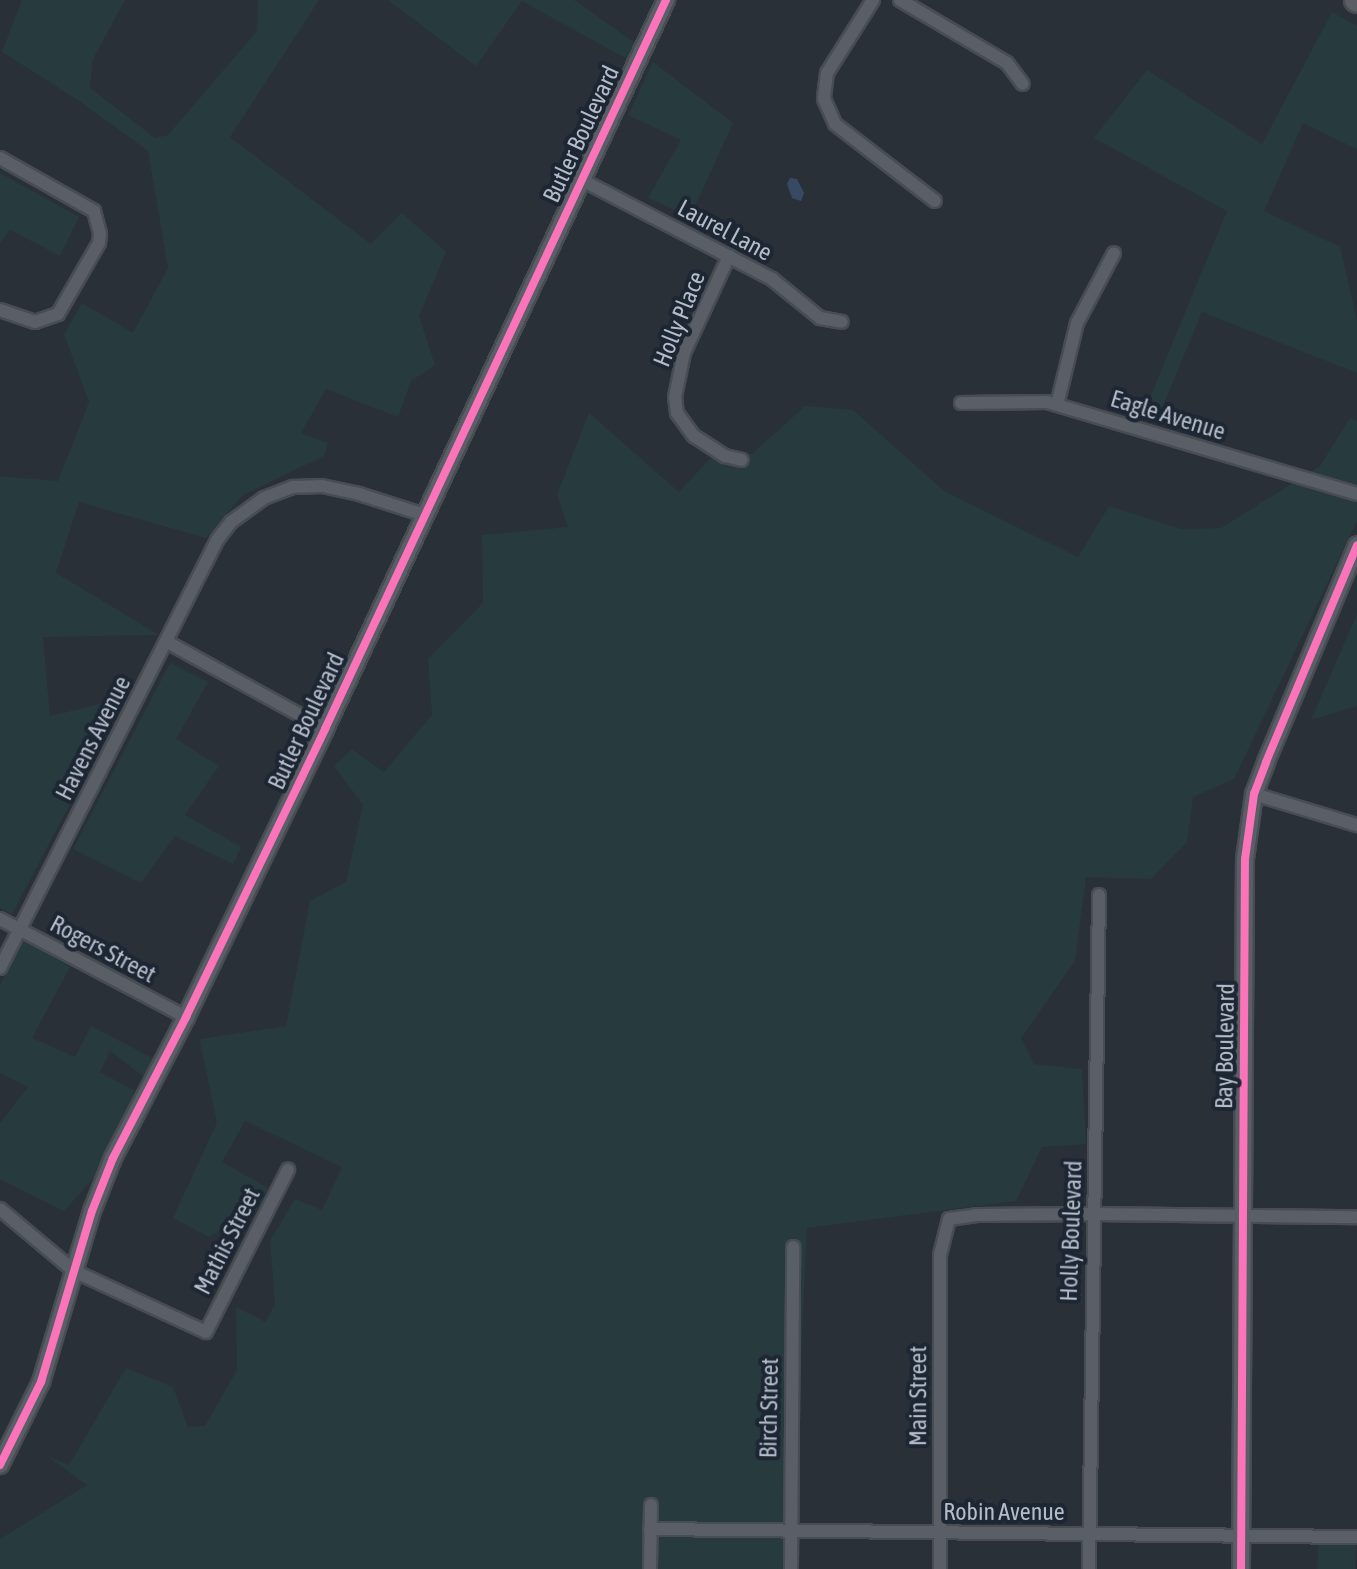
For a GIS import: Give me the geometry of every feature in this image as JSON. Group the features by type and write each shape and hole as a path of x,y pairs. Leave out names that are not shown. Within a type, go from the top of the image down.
{"street":[{"name":"Butler Boulevard","path":"0,1465 41,1382 74,1271 113,1158 186,1017 325,729 666,0"},
{"path":"873,0 827,73 824,99 835,124 935,201"},
{"path":"900,0 1007,63 1023,84"},
{"path":"0,158 94,211 100,234 99,243 58,314 35,322 0,310"},
{"name":"Laurel Lane","path":"582,180 772,279 820,318 842,322"},
{"path":"1057,405 1077,323 1114,253"},
{"name":"Holly Place","path":"729,256 684,353 675,397 677,413 694,436 725,456 742,460"},
{"name":"Eagle Avenue","path":"961,403 1029,401 1057,405 1357,494"},
{"name":"Havens Avenue","path":"0,968 226,528 246,509 293,487 322,486 425,515"},
{"name":"Bay Boulevard","path":"1241,1569 1245,859 1254,794 1357,545"},
{"path":"167,642 325,729"},
{"path":"1254,794 1357,825"},
{"name":"Holly Boulevard","path":"1089,1569 1090,1329 1095,1214 1099,895"},
{"name":"Rogers Street","path":"0,919 186,1017"},
{"name":"Mathis Street","path":"74,1271 206,1332 288,1170"},
{"path":"0,1209 74,1271"},
{"path":"1095,1214 1357,1217"},
{"name":"Main Street","path":"940,1569 940,1255 945,1223 954,1217 977,1215 1095,1214"},
{"name":"Birch Street","path":"791,1569 793,1247"},
{"path":"650,1569 651,1505"},
{"name":"Robin Avenue","path":"650,1529 1357,1537"}],"green space":[{"path":"22,0 125,0 93,59 90,88 155,138 168,135 257,31 258,0 319,0 230,137 371,244 402,213 446,252 419,316 435,365 411,381 398,417 326,389 301,433 328,443 324,456 243,495 206,538 79,502 56,573 159,635 43,637 50,716 126,698 12,914 0,908 0,476 58,481 89,402 64,334 82,303 133,333 168,268 148,151 81,102 2,52"},
{"path":"388,0 574,0 635,43 627,59 522,1 476,66"},
{"path":"1332,12 1357,26 1357,149 1303,123 1264,211 1340,247 1357,320 1357,373 1202,312 1162,408 1146,407 1227,211 1094,138 1147,70 1262,144"},
{"path":"653,62 733,123 690,217 648,198 681,140 628,115"},
{"path":"0,173 79,217 60,256 10,230 0,243"},
{"path":"805,406 853,410 944,491 1078,557 1109,506 1181,529 1221,528 1320,466 1350,418 1357,421 1357,521 1234,779 1193,797 1187,842 1151,879 1086,877 1075,961 1021,1038 1034,1064 1082,1069 1086,1144 1042,1147 1016,1201 807,1228 791,1569 0,1569 0,1539 87,1485 47,1456 69,1465 126,1368 173,1387 188,1427 205,1426 237,1370 236,1307 265,1322 275,1304 270,1241 295,1199 322,1210 342,1167 245,1121 222,1162 268,1188 257,1210 209,1237 173,1218 217,1123 200,1042 201,1039 286,1026 310,901 346,882 363,805 334,766 352,749 384,772 432,715 428,659 483,603 482,535 568,527 557,495 589,413 679,492 719,449 752,454"},
{"path":"1357,614 1357,706 1311,720"},
{"path":"170,663 208,682 176,739 219,766 185,815 241,847 233,864 175,836 141,883 73,849"},
{"path":"23,939 70,967 32,1038 75,1057 91,1026 154,1059 143,1076 110,1051 100,1072 135,1091 98,1173 64,1211 0,1179 0,1123 28,1087 0,1073 0,985"},
{"path":"1319,1532 1357,1534 1355,1569 1317,1569"}],"water":[{"path":"790,178 797,179 804,193 801,201 792,198 787,184"}],"cycle path":[{"path":"0,1465 41,1382 92,1211 113,1158 186,1017 325,729 666,0"},
{"path":"1241,1569 1245,859 1254,794 1357,545"}]}
